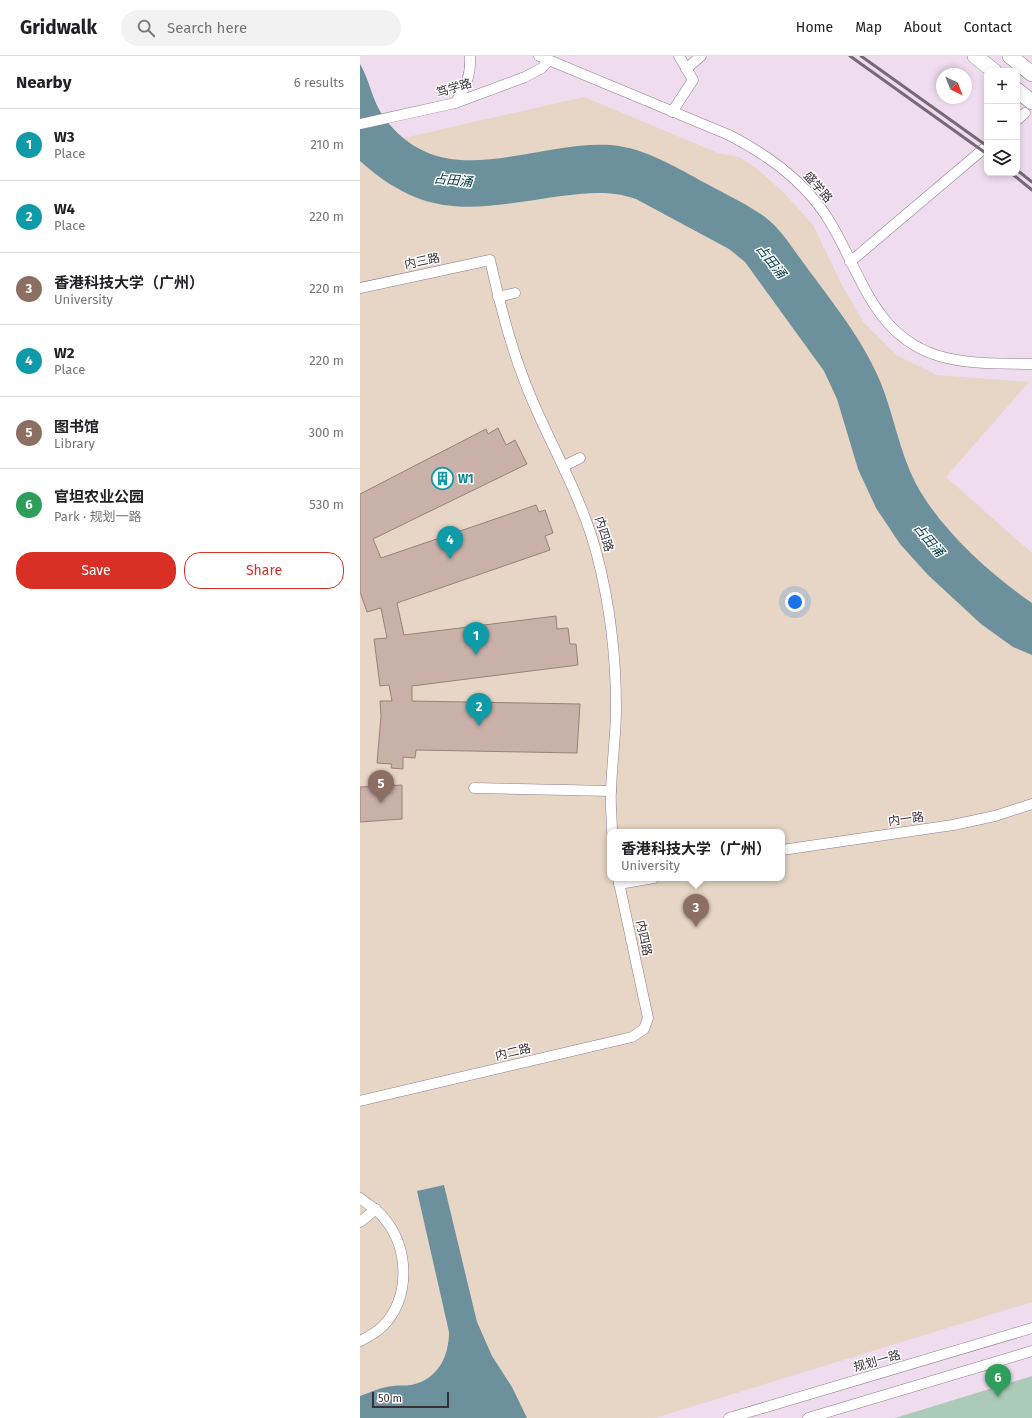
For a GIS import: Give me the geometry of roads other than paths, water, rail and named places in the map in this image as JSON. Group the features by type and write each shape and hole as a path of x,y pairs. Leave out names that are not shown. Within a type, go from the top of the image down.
{"highway":[{"path":"975,56 990,68"},
{"path":"1010,56 1032,74"},
{"path":"1020,98 1025,112"}],"street":[{"path":"455,103 463,92 468,80 470,56"},
{"name":"盛学路","path":"539,56 728,135 756,149 782,169 804,188 830,221 869,299 882,318 906,340 936,355 963,361 1032,364"},
{"path":"672,112 693,80 679,56"},
{"path":"686,69 701,56"},
{"name":"笃学路","path":"360,124 455,103 525,77 542,68 549,60"},
{"path":"850,262 984,149"},
{"name":"内三路","path":"360,288 490,260"},
{"name":"内四路","path":"490,260 498,297 519,366 547,434 564,466 588,524 604,584 614,646 616,710 611,790 612,829"},
{"path":"498,297 516,293"},
{"path":"564,466 580,458"},
{"path":"474,788 611,790"},
{"name":"内一路","path":"785,850 953,825 1032,804"},
{"name":"内四路","path":"618,881 644,1003"},
{"name":"内二路","path":"360,1101 632,1037 644,1029 648,1018 644,1003"},
{"path":"360,1198 376,1209 385,1219 401,1252 404,1277 398,1304 392,1316 382,1327 360,1341"},
{"path":"360,1222 376,1209"},
{"name":"规划一路","path":"729,1418 1032,1328"},
{"path":"808,1418 1032,1351"}],"water":[{"name":"占田涌","path":"360,64 376,104 383,116 406,141 432,154 460,160 489,159 581,146 611,145 624,147 649,154 673,165 758,212 771,222 836,307 873,365 885,394 905,459 916,484 926,501 953,534 983,565 1032,603 1032,655 1013,647 981,624 928,575 900,544 876,508 858,469 837,399 824,371 745,262 729,249 636,199 617,194 589,193 479,207 455,206 432,202 409,194 385,181 360,161"},
{"path":"444,1185 477,1322 492,1356 512,1387 527,1418 360,1418 360,1396 384,1387 411,1385 428,1378 440,1366 447,1350 449,1332 417,1191"}],"railway":[{"path":"850,56 984,152"},
{"path":"861,56 984,144"},
{"path":"1020,172 1032,182"},
{"path":"1015,176 1032,190"}],"place":[{"name":"W1","path":"443,479"},
{"name":"W2","path":"450,559"},
{"name":"W3","path":"476,655"},
{"name":"W4","path":"479,726"},
{"name":"图书馆","path":"381,803"},
{"name":"香港科技大学（广州）","path":"696,927"},
{"name":"官坦农业公园","path":"998,1397"}]}
